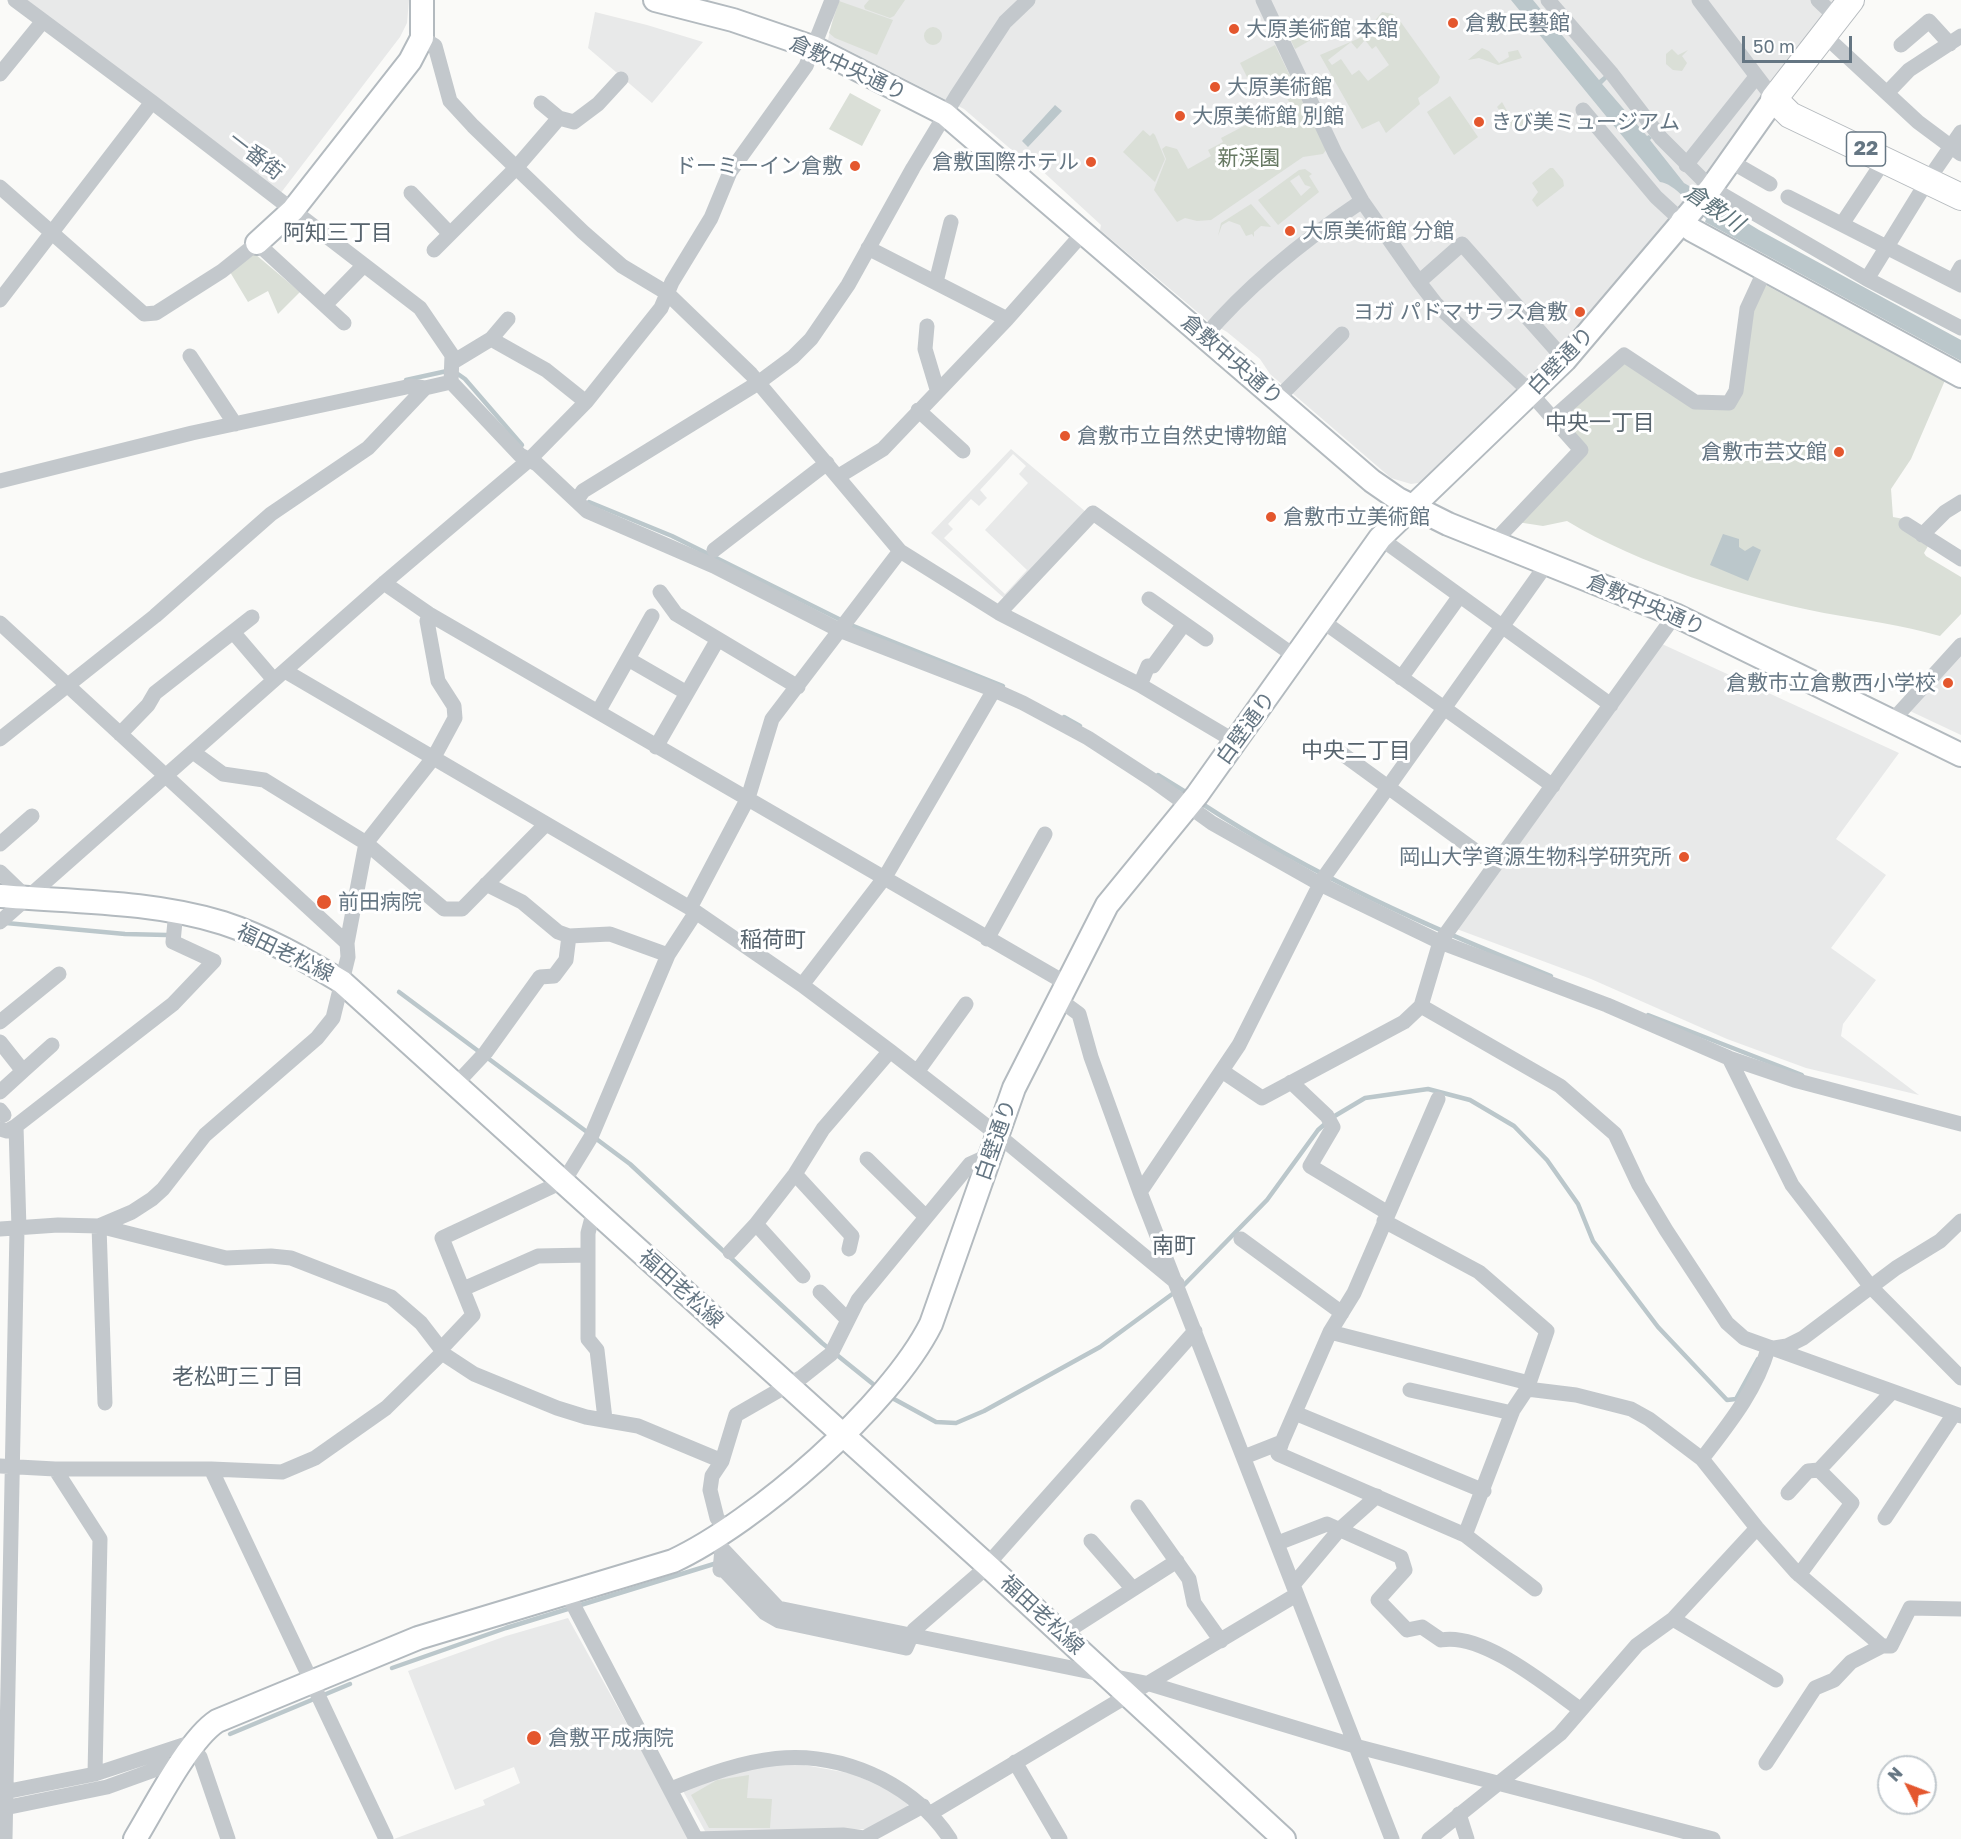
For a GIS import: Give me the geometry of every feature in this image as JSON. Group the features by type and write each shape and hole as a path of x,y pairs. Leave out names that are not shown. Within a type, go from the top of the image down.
{"main road":[{"path":"1774,99 1837,17"},
{"name":"22","path":"1774,99 1790,115 1961,197"}],"street":[{"name":"一番街","path":"15,0 420,308 452,355 452,372 520,455 529,460 587,510 994,690 1088,738 1212,823 1444,937 1730,1058 1794,1080 1961,1124"},
{"path":"0,187 138,310 149,315 156,313 222,271 293,210 410,61 422,38 422,0"},
{"name":"倉敷中央通り","path":"655,0 734,20 815,48 945,114 1372,481 1412,506 1546,565 1599,583 1675,615 1961,755"},
{"path":"1,920 384,583 529,460 586,402 643,334 661,308 667,293 711,218 730,172 800,76 815,48 832,0"},
{"path":"577,500 583,490 758,383 811,339 848,285 945,114 1005,22 1028,0"},
{"path":"1263,0 1335,153 1362,201 1419,282 1436,304 1530,394 1581,450 1493,543"},
{"path":"1548,0 1612,74 1661,138 1686,165 1698,203 1692,230 1961,376"},
{"path":"1699,0 1774,99"},
{"path":"1818,0 1837,17 1887,93 1956,151"},
{"path":"0,74 43,21"},
{"path":"1887,93 1909,70 1955,40 1929,21 1901,45"},
{"path":"422,38 435,46 450,101 515,170 622,266 667,293 751,374 900,551 999,613 1140,685 1236,742"},
{"path":"1686,165 1756,77"},
{"path":"541,103 559,118 574,122 598,104 621,79"},
{"name":"白壁通り","path":"135,1839 192,1748 205,1730 217,1721 317,1690 441,1630 571,1601 673,1561 720,1549 841,1435 904,1366 923,1341 938,1308 1025,1062 1064,992 1107,905 1189,806 1380,538 1412,506 1443,480 1565,360 1698,203 1774,99"},
{"path":"0,300 152,102"},
{"path":"1583,110 1656,197 1698,203 1867,279 1961,328"},
{"path":"434,250 515,170 559,118"},
{"path":"1867,279 1928,180 1956,151 1961,132"},
{"path":"1842,224 1885,159"},
{"path":"1730,161 1770,184"},
{"path":"411,193 450,234"},
{"path":"1788,197 1887,247 1958,278"},
{"path":"1204,337 1268,271 1326,225 1362,201"},
{"path":"936,282 951,222"},
{"path":"838,476 862,459 883,449 1007,319 1084,232"},
{"path":"257,243 344,323"},
{"path":"1419,282 1462,244 1565,360"},
{"path":"868,248 1007,319"},
{"path":"325,305 364,265"},
{"path":"1552,419 1624,355 1695,402 1729,403 1736,391 1747,309 1765,270"},
{"path":"0,739 155,616 271,514 368,448 425,388 452,372 491,339 508,319"},
{"path":"927,326 925,349 938,389"},
{"path":"1277,399 1342,333"},
{"path":"491,339 546,370 586,402"},
{"path":"190,356 232,420"},
{"path":"0,481 53,463 232,420 411,386 425,388"},
{"path":"918,410 963,451"},
{"path":"714,550 827,463"},
{"path":"1922,535 1945,512 1961,502"},
{"path":"999,613 1093,513 1296,657"},
{"path":"1906,524 1961,559"},
{"path":"1380,538 1611,705"},
{"path":"6,1466 55,1469 211,1469 282,1472 315,1458 392,1403 473,1315 442,1238 564,1181 592,1133 668,956 748,798 772,719 900,551"},
{"path":"1140,1192 1239,1045 1323,878 1546,565"},
{"path":"384,583 429,614 885,877 987,939 1064,992 1079,1014 1091,1057 1140,1192 1392,1839"},
{"path":"660,592 676,614 798,687"},
{"path":"1401,678 1459,597"},
{"path":"1149,599 1206,639"},
{"path":"347,944 366,843 434,757 455,718 454,706 438,681 427,621 429,614"},
{"path":"1222,1071 1262,1098 1404,1022 1421,1006 1444,937 1675,615"},
{"path":"598,712 652,616"},
{"path":"120,734 148,705 155,693 252,617"},
{"path":"1321,620 1552,786"},
{"path":"0,623 347,944 350,950 333,1018 317,1038 205,1135 163,1189 152,1199 132,1212 99,1226"},
{"path":"1140,685 1148,666 1153,666 1184,624"},
{"path":"233,632 280,676 434,757 693,910 802,985 998,1135 1178,1287"},
{"path":"656,747 718,639"},
{"path":"1892,721 1961,645"},
{"path":"628,659 687,693"},
{"path":"802,985 885,877 994,690"},
{"path":"1337,750 1495,865"},
{"path":"193,752 223,774 264,780 366,843 444,909 462,909 546,824"},
{"path":"0,844 32,816"},
{"path":"987,939 1045,834"},
{"path":"0,872 27,898"},
{"path":"486,884 522,902 558,932 569,936 610,934 668,956"},
{"name":"福田老松線","path":"0,896 176,911 222,923 277,945 342,982 457,1083 787,1386 1063,1634 1284,1839"},
{"path":"5,1839 6,1466 18,1229 5,1120 173,1004 214,961 173,942 176,911"},
{"path":"457,1083 483,1055 540,977 554,976 566,960 569,936"},
{"path":"0,1022 59,974"},
{"path":"917,1072 966,1004"},
{"path":"1421,1006 1560,1086 1615,1134 1645,1194 1727,1323 1744,1338 1768,1349 1957,1415 1885,1518"},
{"path":"0,1042 22,1071"},
{"path":"0,1092 52,1045"},
{"path":"730,1252 756,1224 795,1174 823,1129 890,1051"},
{"path":"1730,1058 1792,1185 1874,1290 1961,1378"},
{"path":"1291,1082 1333,1127 1310,1166 1386,1217 1479,1272 1547,1331 1528,1386 1512,1413 1484,1491 1465,1535"},
{"path":"1438,1099 1354,1293 1330,1332 1278,1454 1465,1535 1535,1589"},
{"path":"867,1159 926,1216"},
{"path":"990,1160 981,1159 970,1164 870,1284 847,1319 833,1351 787,1386 736,1415 722,1461 712,1476 710,1490 717,1518 720,1549 765,1613 779,1621 906,1648 908,1640 987,1565 1195,1331"},
{"path":"795,1174 852,1236 849,1249"},
{"path":"594,1210 588,1233 588,1339 597,1350 606,1419"},
{"path":"1768,1349 1787,1346 1803,1338 1874,1290 1940,1241 1961,1221"},
{"path":"756,1224 804,1276"},
{"path":"0,1229 58,1225 99,1226 210,1252 215,1256 291,1258 391,1297 421,1323 442,1351 474,1374 557,1408 586,1417 638,1426 722,1461"},
{"path":"99,1226 105,1403"},
{"path":"1241,1239 1342,1313"},
{"path":"463,1289 538,1256 588,1255"},
{"path":"820,1292 847,1319"},
{"path":"1330,1332 1528,1386 1631,1409 1649,1419 1702,1459 1756,1528 1799,1575 1882,1646"},
{"path":"1702,1459 1739,1410 1764,1364 1768,1349"},
{"path":"1410,1390 1512,1413"},
{"path":"1788,1493 1808,1471 1819,1470 1892,1392"},
{"path":"1295,1413 1484,1491"},
{"path":"1244,1457 1282,1442"},
{"path":"55,1469 100,1539 94,1774"},
{"path":"211,1469 317,1690 338,1741 387,1839"},
{"path":"1799,1575 1852,1503 1819,1470"},
{"path":"571,1601 696,1839 864,1838 927,1809 1015,1762 1130,1697 1221,1641 1295,1590 1340,1529 1377,1496"},
{"path":"1138,1507 1189,1579 1194,1603 1221,1641"},
{"path":"1278,1543 1327,1524 1401,1557 1405,1570 1378,1600 1407,1630 1422,1627 1441,1640 1459,1639 1488,1650 1515,1665 1581,1710"},
{"path":"1429,1839 1544,1748 1581,1710 1637,1645 1673,1620 1756,1528"},
{"path":"1091,1541 1133,1590"},
{"path":"1063,1634 1177,1561"},
{"path":"1766,1763 1815,1688 1834,1680 1851,1662 1882,1646 1891,1646 1910,1608 1961,1609"},
{"path":"1673,1620 1776,1680"},
{"path":"908,1640 1150,1684 1355,1746 1693,1837 1713,1839"},
{"path":"5,1800 183,1745 192,1748 200,1757 228,1839"},
{"path":"671,1789 726,1767 754,1760 806,1756 851,1765 896,1786 927,1809 950,1839"},
{"path":"1015,1762 1060,1839"},
{"path":"5,1800 107,1787 168,1765 177,1771"},
{"path":"1459,1814 1467,1839"}],"shaded area":[{"path":"27,0 409,0 407,23 400,37 280,194"},
{"path":"837,0 1844,0 1713,174 1574,341 1425,482 1411,484 1391,478 1270,374 1260,359 1227,332 1208,321 1100,230 1101,225 1026,156 1021,158 964,109 828,40"},
{"path":"595,12 703,42 652,103 588,48"},
{"path":"1011,449 1086,512 1005,599 931,533","holes":["1013,454 1026,466 1019,474 1028,483 985,530 1027,570 1005,594 944,538 953,529 948,524 971,499 979,506 987,498 980,490"]},
{"name":"岡山大学資源生物科学研究所","path":"1662,644 1899,753 1836,839 1886,875 1831,948 1876,980 1843,1024 1841,1036 1919,1095 1806,1068 1727,1039 1591,979 1454,928"},
{"name":"倉敷市立倉敷西小学校","path":"1961,655 1961,735 1910,711"},
{"name":"倉敷平成病院","path":"568,1618 691,1839 394,1839 485,1805 483,1800 520,1783 514,1767 455,1790 408,1671 506,1636"},
{"path":"799,1764 854,1774 898,1795 908,1804 907,1808 870,1829 706,1833 683,1791 707,1780 766,1765"}],"green space":[{"path":"869,0 905,0 890,18 865,9 864,6"},
{"path":"839,1 893,20 877,55 835,38 829,33"},
{"path":"1382,12 1393,14 1440,77 1438,83 1418,98 1420,104 1386,133 1379,121 1362,129 1320,55 1362,37","holes":["1365,40 1372,49 1376,46 1389,65 1368,81 1359,70 1352,75 1341,59 1332,65 1328,60 1351,42 1357,49"]},
{"path":"1297,18 1302,20 1304,29 1312,27 1316,37 1295,49 1283,24"},
{"path":"933,27 939,30 942,36 939,42 933,45 927,42 924,36 927,30"},
{"name":"新渓園","path":"1275,45 1326,150 1323,154 1303,157 1211,220 1197,221 1185,218 1177,222 1154,190 1166,159 1162,149 1166,146 1177,149 1188,169 1211,156 1208,150 1223,142 1221,138 1263,116 1268,126 1292,116 1294,112 1283,90 1269,97 1258,82 1251,85 1240,63"},
{"path":"1482,48 1489,51 1499,63 1509,57 1508,52 1518,50 1522,58 1498,65 1479,58 1468,60"},
{"path":"1672,49 1678,55 1688,50 1682,56 1687,63 1682,71 1673,70 1666,64 1666,54"},
{"path":"850,93 881,110 862,146 829,129"},
{"path":"1450,96 1478,137 1454,155 1427,112"},
{"path":"1502,102 1512,120 1527,115 1535,109 1537,114 1524,126 1514,130 1497,107"},
{"path":"1143,130 1150,136 1153,133 1155,135 1165,159 1155,182 1123,152"},
{"path":"1553,168 1563,180 1564,186 1537,207 1532,200 1538,192 1532,183"},
{"path":"1305,169 1312,174 1309,176 1319,192 1278,225 1258,200 1299,170","holes":["1299,175 1305,185 1311,187 1301,196 1290,181"]},
{"path":"1251,204 1271,227 1261,226 1254,232 1254,237 1252,234 1246,236 1240,225 1229,221 1222,225 1218,236 1221,223"},
{"path":"255,254 300,292 278,314 268,291 248,302 230,272"},
{"path":"1762,283 1889,351 1946,378 1911,459 1891,489 1893,517 1909,520 1928,546 1924,553 1926,556 1961,577 1961,614 1940,636 1792,606 1725,588 1658,565 1595,537 1567,521 1543,526 1517,522 1580,457 1558,419 1624,359 1695,407 1730,407 1756,298"},
{"path":"749,1775 747,1798 772,1799 770,1828 709,1828 691,1795 717,1780"}],"water":[{"name":"倉敷川","path":"1511,0 1533,0 1599,80 1605,75 1608,78 1602,84 1647,136 1652,138 1650,140 1684,183 1691,187 1693,185 1718,205 1759,230 1961,340 1961,361 1705,222 1706,219 1684,197 1666,183 1660,182"},
{"path":"1055,105 1062,111 1028,147 1022,141"},
{"path":"1723,534 1739,539 1739,547 1745,551 1753,546 1761,550 1748,581 1710,565"}],"waterway":[{"path":"406,380 447,371"},
{"path":"455,372 465,379 522,445"},
{"path":"589,502 672,536 851,625 1003,686"},
{"path":"1064,717 1080,726"},
{"path":"1158,775 1184,791"},
{"path":"1204,805 1245,831 1330,878 1417,920 1551,976"},
{"path":"6,923 125,934 167,935"},
{"path":"399,992 630,1164 822,1343 873,1384"},
{"path":"1648,1015 1802,1075"},
{"path":"1182,1287 1267,1200 1318,1130 1333,1117 1365,1098 1428,1089 1470,1100 1514,1126 1547,1160 1578,1204 1593,1241 1658,1327 1727,1400 1736,1399 1758,1359"},
{"path":"894,1399 936,1422 956,1423 984,1411 1100,1347 1175,1292"},
{"path":"392,1668 506,1628 717,1563"},
{"path":"230,1734 350,1684"}],"place":[{"name":"倉敷民藝館","path":"1453,23"},
{"name":"大原美術館 本館","path":"1234,29"},
{"name":"大原美術館","path":"1215,87"},
{"name":"大原美術館 別館","path":"1180,116"},
{"name":"きび美ミュージアム","path":"1479,122"},
{"name":"倉敷国際ホテル","path":"1091,162"},
{"name":"ドーミーイン倉敷","path":"855,166"},
{"name":"大原美術館 分館","path":"1290,231"},
{"name":"ヨガ パドマサラス倉敷","path":"1580,312"},
{"name":"倉敷市立自然史博物館","path":"1065,436"},
{"name":"倉敷市芸文館","path":"1839,452"},
{"name":"倉敷市立美術館","path":"1271,517"},
{"name":"倉敷市立倉敷西小学校","path":"1948,683"},
{"name":"岡山大学資源生物科学研究所","path":"1684,857"},
{"name":"前田病院","path":"324,902"},
{"name":"倉敷平成病院","path":"534,1738"}],"district":[{"name":"阿知三丁目","path":"338,233"},
{"name":"中央一丁目","path":"1600,423"},
{"name":"中央二丁目","path":"1356,751"},
{"name":"稲荷町","path":"773,940"},
{"name":"南町","path":"1174,1246"},
{"name":"老松町三丁目","path":"238,1377"}]}
